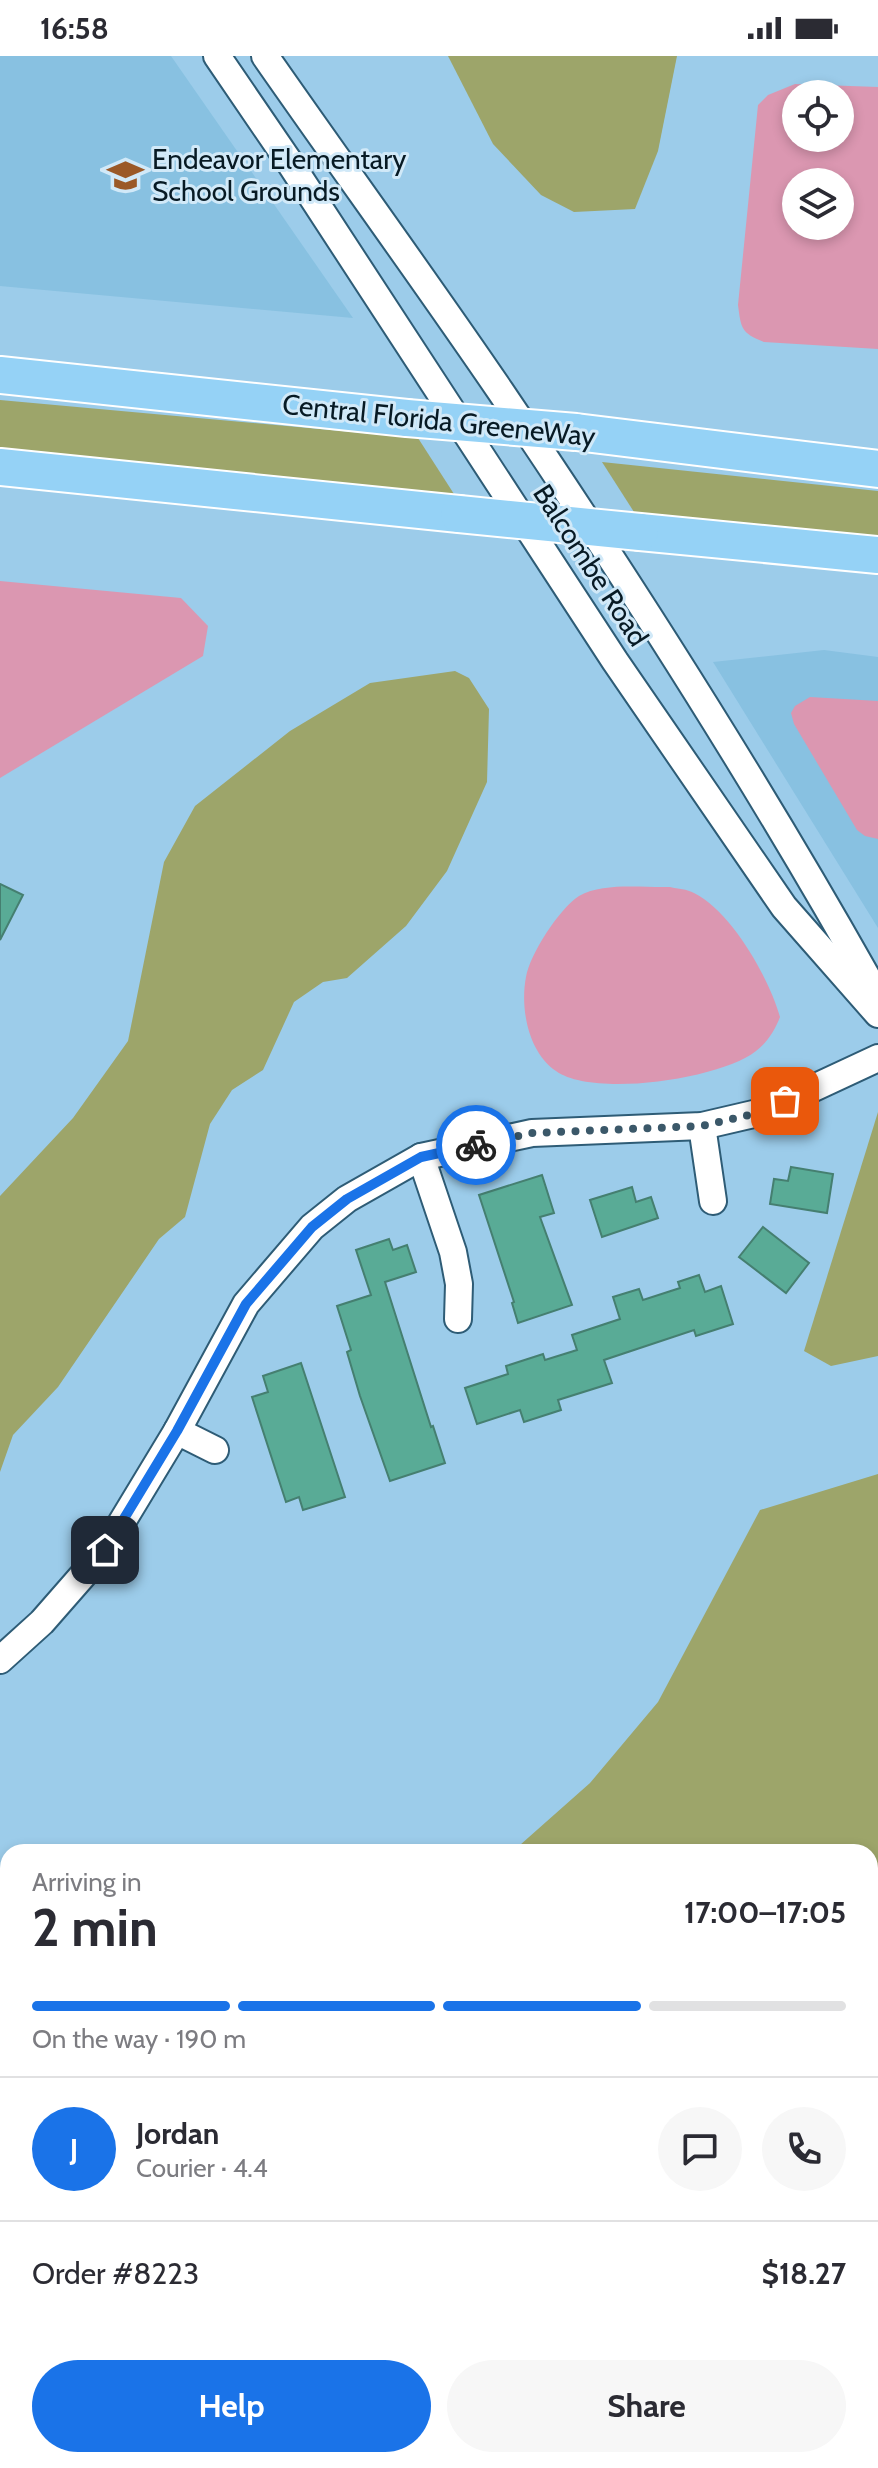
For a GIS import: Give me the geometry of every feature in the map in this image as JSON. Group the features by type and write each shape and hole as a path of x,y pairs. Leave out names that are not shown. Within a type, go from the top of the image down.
{"highway":[{"name":"Central Florida GreeneWay","path":"0,375 407,418 576,432 878,469"},
{"path":"0,467 878,555"}],"street":[{"name":"Balcombe Road","path":"217,56 607,648 784,907 878,1014"},
{"name":"Balcombe Road","path":"265,56 501,391 756,784 878,997"},
{"path":"0,1660 42,1622 105,1550 177,1431 246,1304 312,1227 347,1199 421,1157 532,1133 702,1126 762,1112 878,1058"},
{"path":"702,1126 713,1201"},
{"path":"421,1157 453,1252 459,1284 458,1319"},
{"path":"177,1431 215,1450"}],"shaded area":[{"name":"Endeavor Elementary School Grounds","path":"0,56 171,56 353,318 0,286"},
{"path":"854,86 878,87 878,349 764,342 751,336 741,324 738,305 758,105 768,95 782,89 782,152 854,152"},
{"path":"0,581 181,598 208,626 203,656 0,778"},
{"path":"824,650 878,657 878,928 713,662"},
{"path":"810,697 878,701 878,839 857,830 794,724 791,713 795,706"},
{"path":"612,887 670,887 691,892 708,902 735,930 775,1001 780,1017 773,1031 760,1048 739,1061 687,1077 657,1082 598,1083 574,1079 556,1071 546,1063 533,1041 524,1002 529,967 546,933 571,902 589,892"}],"green space":[{"path":"448,56 677,56 658,151 635,209 574,212 541,195 493,144"},
{"path":"0,400 418,438 454,494 0,450"},
{"path":"602,462 878,491 878,538 634,512"},
{"path":"455,671 469,678 489,709 487,782 447,871 406,926 347,978 323,982 294,1002 263,1070 232,1090 210,1124 185,1217 159,1239 58,1387 13,1435 0,1472 0,1196 73,1118 128,1041 164,862 195,806 290,731 370,683"},
{"path":"878,1112 878,1356 831,1366 804,1351"},
{"path":"878,1474 878,1844 521,1844 590,1783 658,1702 760,1510"}],"building":[{"path":"0,884 23,895 0,940"},
{"path":"791,1167 833,1174 827,1213 770,1204 774,1179 788,1181"},
{"path":"542,1175 554,1213 540,1217 572,1305 518,1323 479,1195"},
{"path":"632,1187 636,1202 651,1197 658,1218 602,1237 590,1200"},
{"path":"763,1227 809,1263 786,1293 739,1257"},
{"path":"389,1239 393,1250 407,1245 416,1272 385,1282 445,1463 390,1481 360,1396 347,1352 351,1350 337,1306 371,1295 356,1250"},
{"path":"699,1275 705,1292 721,1286 733,1324 696,1336 694,1330 604,1360 612,1383 558,1400 561,1410 524,1422 520,1410 477,1424 465,1388 508,1374 506,1366 543,1354 545,1360 577,1350 572,1335 620,1319 613,1297 639,1289 643,1300 680,1288 678,1282"},
{"path":"301,1363 345,1497 303,1510 299,1497 286,1502 252,1397 268,1392 263,1376"}],"way so far":[{"path":"476,1145 532,1133 702,1126 762,1112 785,1101"}],"place":[{"name":"Endeavor Elementary School Grounds","path":"126,175"}],"route":[{"path":"105,1550 177,1431 246,1304 312,1227 347,1199 421,1157 476,1145"}]}
